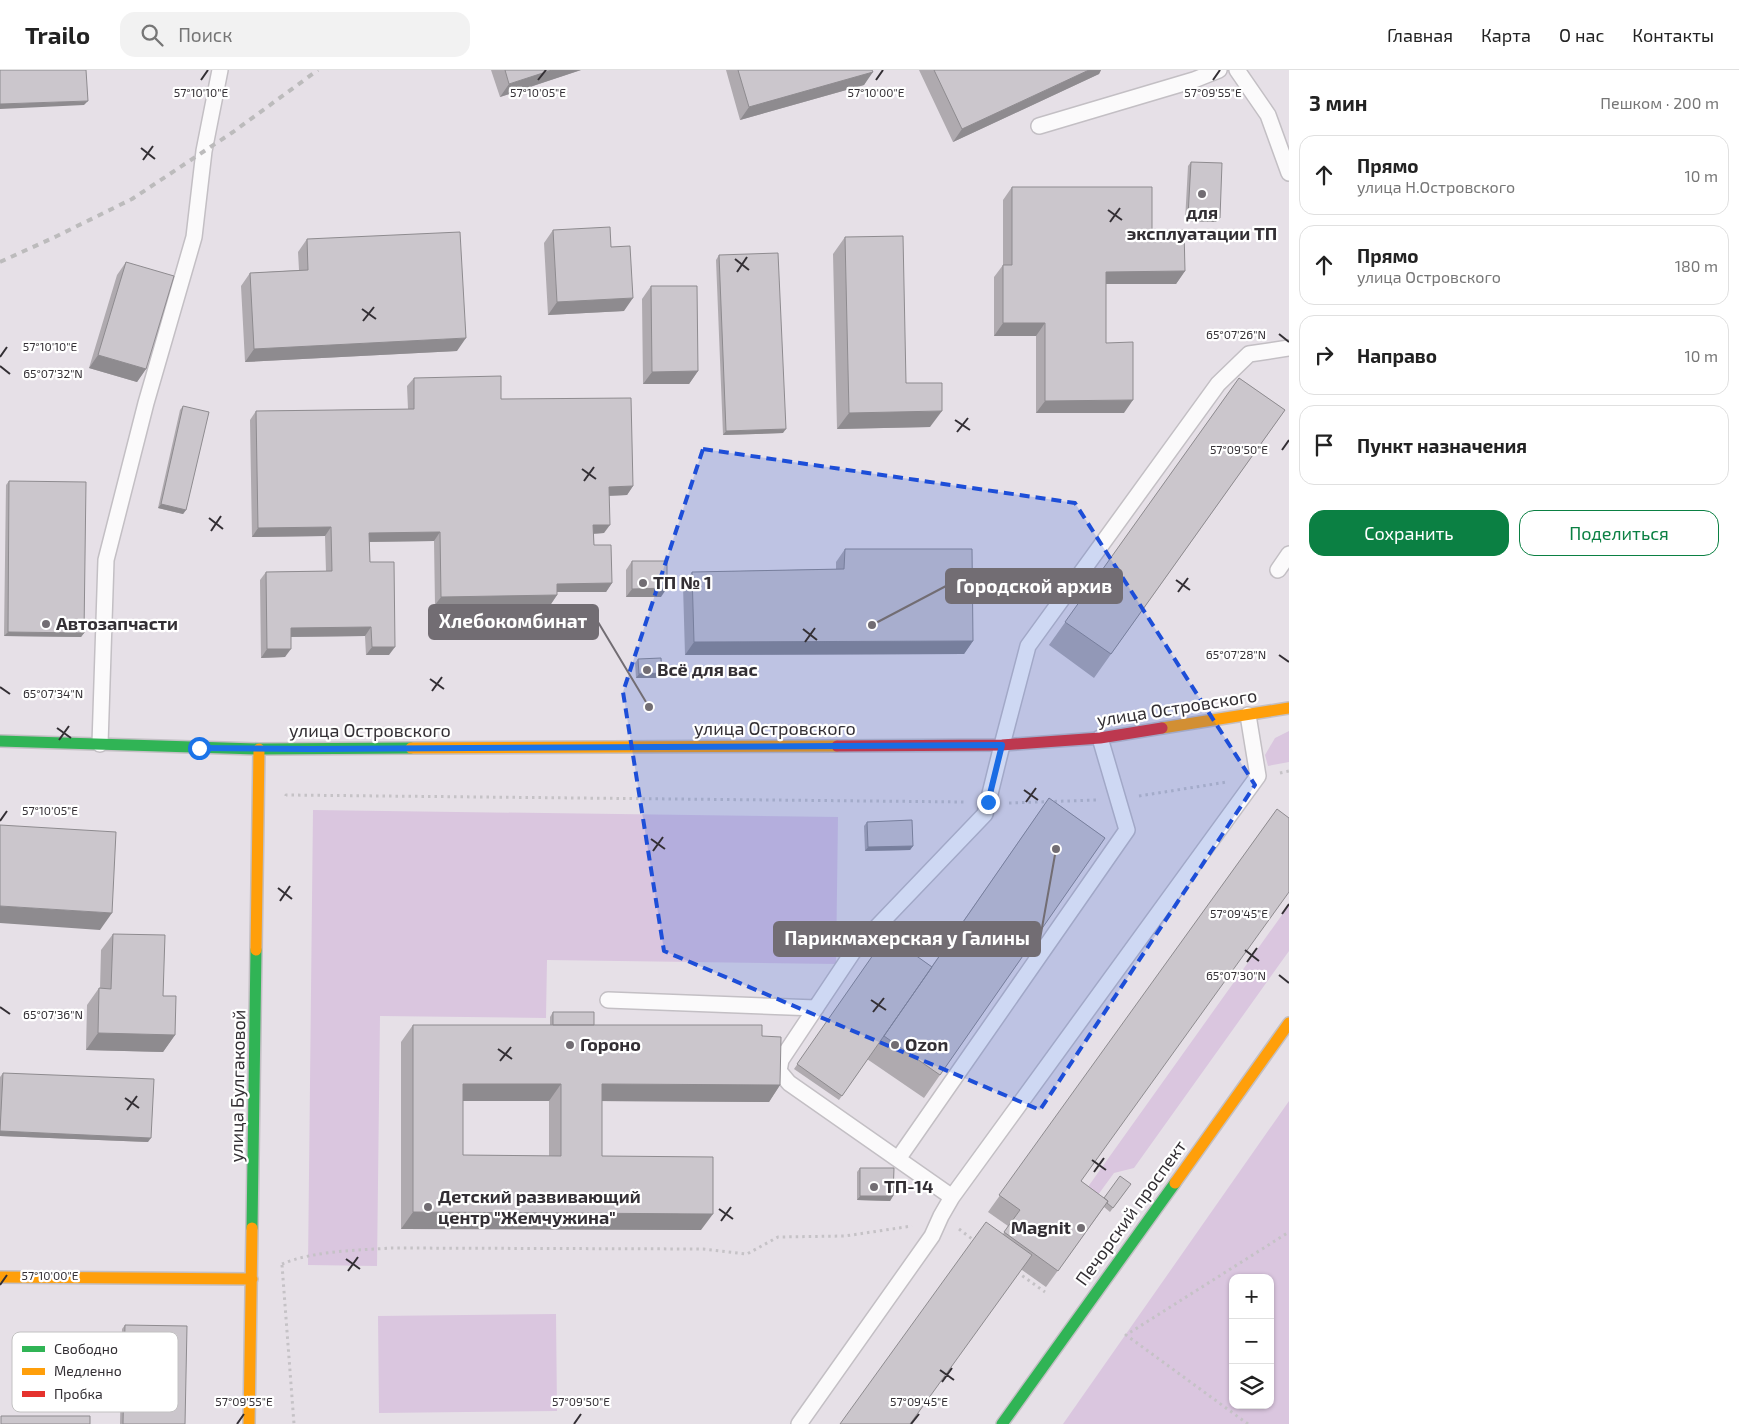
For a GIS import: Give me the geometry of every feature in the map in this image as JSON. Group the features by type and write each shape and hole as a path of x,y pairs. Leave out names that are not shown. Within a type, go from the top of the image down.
{"main road":[{"name":"улица Островского","path":"0,741 260,749 1002,745 1100,738 1289,708"},
{"name":"улица Булгаковой","path":"249,1424 260,749"},
{"name":"Печорский проспект","path":"1002,1424 1289,1023"},
{"path":"0,1277 252,1279"}],"lane":[{"path":"100,744 106,560 146,403 194,237 204,151 220,70"},
{"path":"1039,126 1129,100 1219,70"},
{"path":"1237,70 1268,115 1289,173"},
{"path":"952,1197 789,1083 779,1071 781,1060 853,952 985,814 1028,646 1218,384 1249,354 1289,348"},
{"path":"1278,570 1289,554"},
{"path":"799,1424 932,1236 952,1197 1258,776 1248,715"},
{"path":"898,1160 1127,830 1100,738"},
{"path":"608,1000 816,1008"}],"path":[{"path":"286,805 286,795 1023,803 1154,795 1289,771"},
{"path":"294,1424 282,1264 293,1259 351,1250 392,1248 703,1249 747,1254 778,1237 845,1236 891,1230 939,1220"},
{"path":"1248,1424 1126,1334 1289,1232"}],"highlighted area":[{"path":"703,449 1075,503 1255,785 1040,1110 664,951 623,692"}],"shaded area":[{"path":"1289,731 1289,762 1268,766 1265,755 1275,738"},
{"path":"313,810 838,817 836,964 547,960 546,1018 380,1016 377,1266 308,1265"},
{"path":"1289,905 1289,951 1134,1168 1114,1173 1095,1199 1085,1191"},
{"path":"1289,1101 1289,1424 1063,1424"},
{"path":"556,1314 557,1411 379,1413 378,1316"}],"building":[{"path":"0,70 86,70 88,101 0,104"},
{"path":"505,70 552,70 509,84"},
{"path":"738,70 872,70 873,72 749,107"},
{"path":"934,70 1089,70 962,129"},
{"name":"для эксплуатации ТП","path":"1191,162 1222,163 1220,218 1188,216"},
{"path":"1012,187 1152,187 1152,231 1184,230 1185,271 1106,272 1106,343 1133,342 1133,400 1045,401 1045,323 1003,323 1003,265 1012,265"},
{"path":"610,227 611,247 630,246 633,298 557,302 553,230"},
{"path":"460,232 466,338 254,349 250,273 308,270 307,239"},
{"path":"903,236 906,383 942,383 942,411 849,413 845,237"},
{"path":"778,253 786,429 726,431 719,255"},
{"path":"126,262 174,276 146,369 98,355"},
{"path":"651,286 697,286 698,371 652,372"},
{"path":"501,376 501,399 631,398 633,486 609,487 610,525 593,525 594,545 611,545 612,583 557,584 557,595 441,597 440,532 369,533 370,562 394,562 395,647 372,647 371,627 291,628 291,649 267,649 266,572 332,571 331,527 258,528 256,411 414,409 414,378"},
{"path":"1239,378 1285,410 1111,654 1065,622"},
{"path":"183,406 209,412 186,510 161,504"},
{"path":"9,481 86,482 84,633 8,632"},
{"path":"845,549 972,549 973,641 694,642 692,572 844,569"},
{"path":"632,561 667,561 667,588 632,589"},
{"name":"Всё для вас","path":"661,658 662,673 639,674 638,659"},
{"path":"1049,798 1105,838 940,1075 884,1036"},
{"path":"1277,809 1289,818 1289,892 1081,1181 1108,1201 1058,1271 1004,1232 1020,1210 999,1195"},
{"path":"912,820 913,846 868,847 867,822"},
{"path":"0,825 116,832 112,913 0,906"},
{"path":"113,934 165,935 163,996 176,996 175,1035 98,1033 99,988 111,989"},
{"path":"887,935 932,967 842,1096 797,1064"},
{"path":"553,1012 594,1012 594,1025 553,1025"},
{"path":"413,1025 762,1025 762,1036 781,1037 780,1085 602,1084 602,1156 713,1157 713,1214 413,1212","holes":["463,1084 561,1084 561,1156 463,1155"]},
{"path":"3,1073 154,1079 151,1138 0,1131"},
{"name":"ТП-14","path":"860,1168 894,1168 893,1196 860,1196"},
{"path":"1120,1176 1131,1184 1113,1208 1104,1198"},
{"path":"986,1222 1032,1255 910,1424 840,1424"},
{"path":"125,1325 187,1326 185,1424 123,1424 123,1412 178,1412 178,1332 125,1332"},
{"path":"1,1416 90,1416 90,1424 1,1424"}],"railway":[{"path":"0,262 132,199 233,132 318,70"}],"traffic: fast":[{"path":"0,741 259,749 411,748"},
{"path":"252,1228 256,950"},
{"path":"1002,1424 1175,1183"}],"traffic: slow":[{"path":"1162,728 1289,708"},
{"path":"411,748 837,746"},
{"path":"256,950 259,749"},
{"path":"1175,1183 1289,1023"},
{"path":"249,1424 252,1228"},
{"path":"0,1277 252,1279"}],"traffic: jam":[{"path":"837,746 1002,745 1100,738 1162,728"}],"place":[{"name":"для эксплуатации ТП","path":"1202,194"},
{"name":"ТП № 1","path":"643,583"},
{"name":"Автозапчасти","path":"46,624"},
{"name":"Городской архив","path":"872,625"},
{"name":"Всё для вас","path":"647,670"},
{"name":"Хлебокомбинат","path":"649,707"},
{"name":"Парикмахерская у Галины","path":"1056,849"},
{"name":"Гороно","path":"570,1045"},
{"name":"Ozon","path":"895,1045"},
{"name":"ТП-14","path":"874,1187"},
{"name":"Детский развивающий центр \"Жемчужина\"","path":"428,1207"},
{"name":"Magnit","path":"1081,1228"}],"route":[{"path":"199,748 1002,745 988,802"}]}
